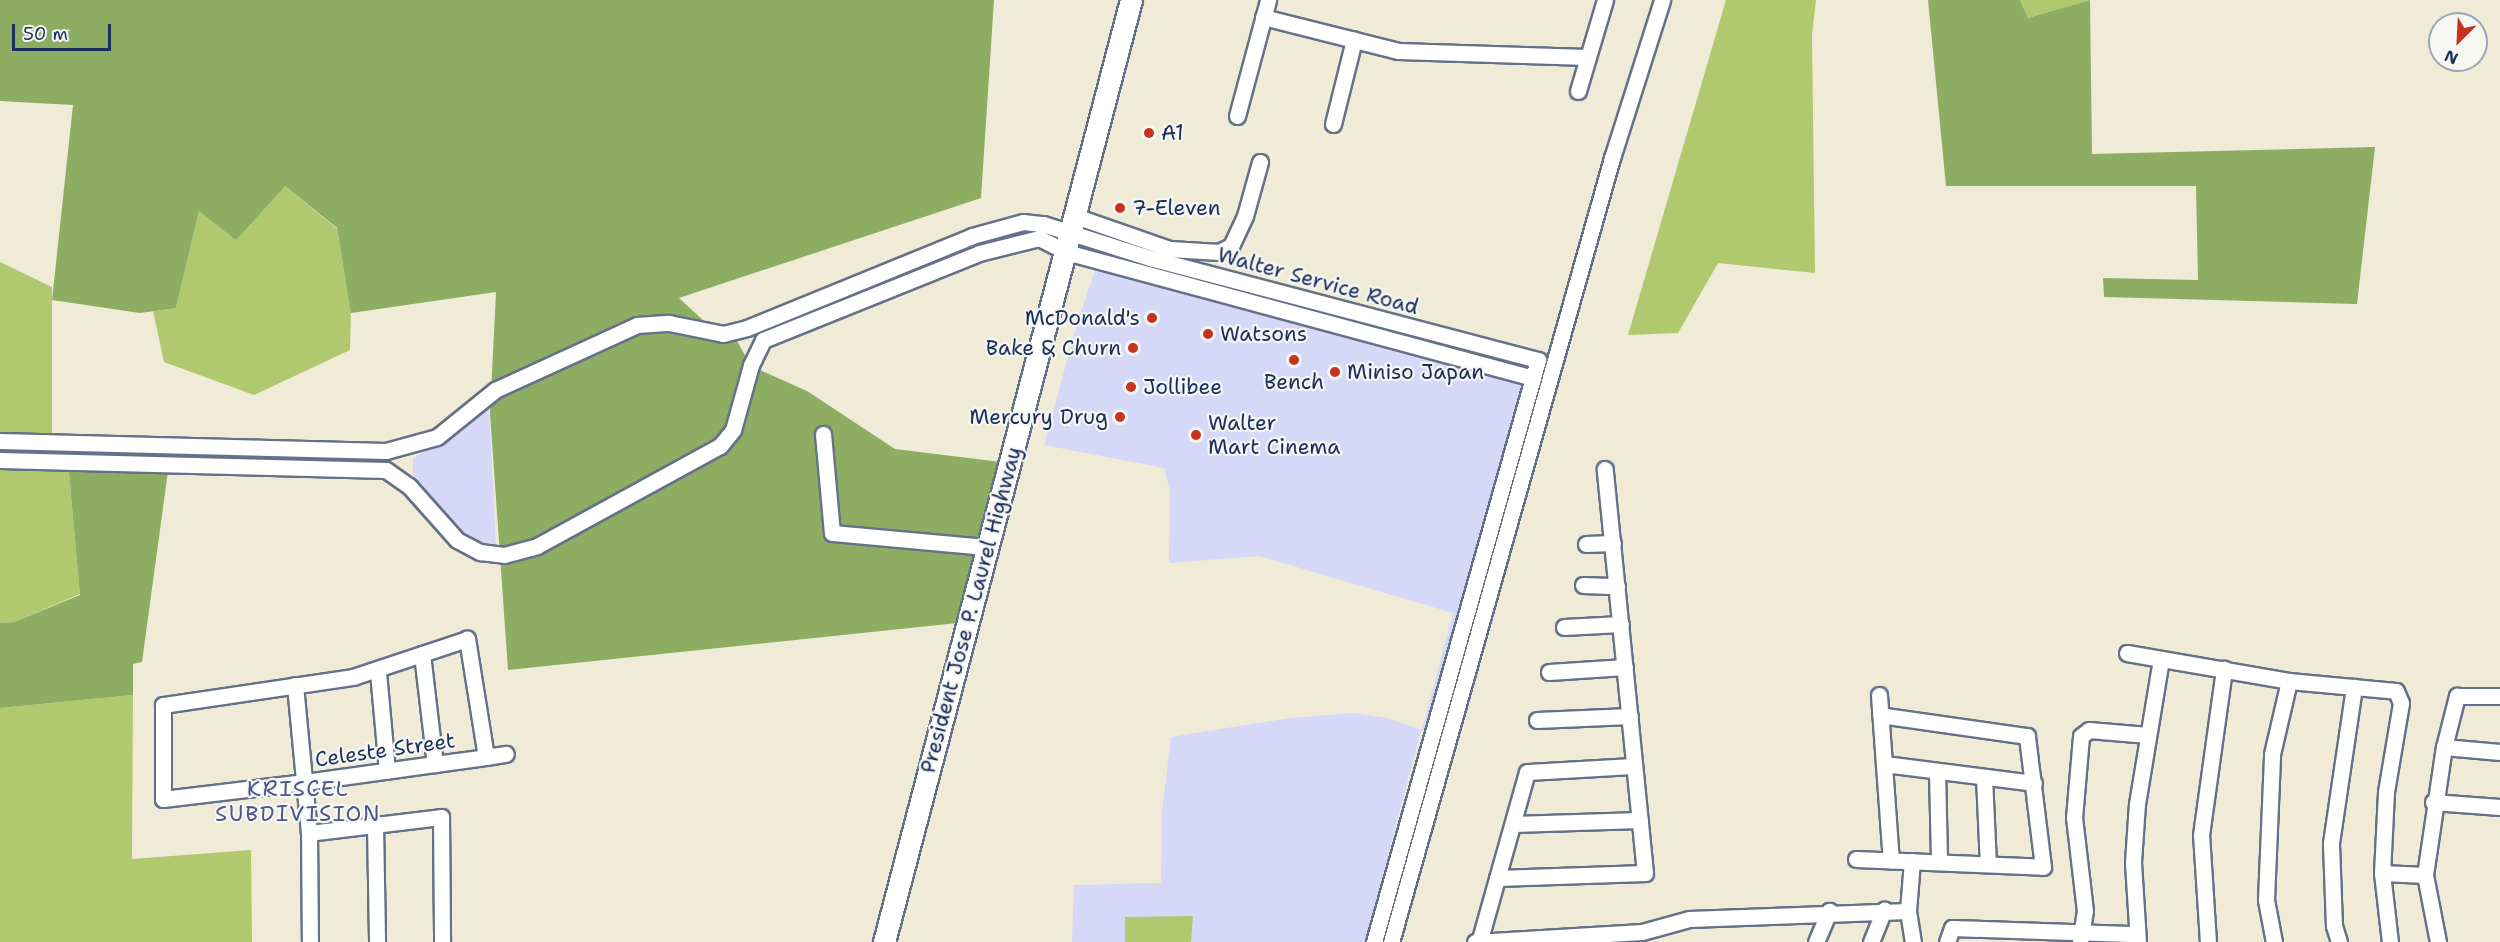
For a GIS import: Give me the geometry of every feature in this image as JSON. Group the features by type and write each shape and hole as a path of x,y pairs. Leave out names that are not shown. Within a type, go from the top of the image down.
{"highway":[{"name":"President Jose P. Laurel Highway","path":"884,942 1131,0"}],"street":[{"path":"1238,116 1268,0"},
{"path":"1578,91 1605,0"},
{"path":"1391,942 1612,158 1662,0"},
{"path":"1263,17 1398,51 1587,57"},
{"path":"1333,124 1354,40"},
{"path":"0,441 386,451 436,437 495,390 637,326 669,322 723,334 755,324 1006,226 1042,224 1070,234 1170,249 1219,252 1231,246 1245,216 1260,162"},
{"path":"0,460 386,470 409,486 457,540 480,552 504,555 537,546 720,446 733,430 751,364 763,340 996,248 1039,238 1070,234"},
{"name":"Walter Service Road","path":"1070,234 1538,360 1533,378 1093,259 1070,234"},
{"path":"755,324 763,340"},
{"path":"1374,942 1533,378"},
{"path":"823,434 832,533 986,547"},
{"path":"386,451 386,470"},
{"path":"1497,878 1645,873 1605,469"},
{"path":"1586,544 1613,543"},
{"path":"1583,585 1617,586"},
{"path":"1564,627 1621,624"},
{"path":"310,942 309,833 295,685 378,672 467,639 486,757"},
{"path":"2127,652 2289,681 2396,691 2400,697 2386,792 2382,873 2390,942"},
{"path":"422,654 435,764"},
{"path":"1947,942 1952,928 2012,937 2138,938 2133,862 2137,804 2161,659"},
{"path":"1549,672 1625,667"},
{"path":"2208,942 2201,835 2224,669"},
{"path":"378,672 387,771"},
{"path":"2274,942 2266,900 2272,754 2289,681"},
{"name":"Celeste Street","path":"295,685 163,705 163,799 506,754"},
{"path":"2339,942 2334,926 2331,843 2354,687"},
{"path":"1879,695 1891,861"},
{"path":"2438,942 2425,875 2433,802 2444,747 2457,696 2500,696"},
{"path":"1856,859 2043,867 2027,736 1880,715"},
{"path":"1537,720 1630,717"},
{"path":"2081,938 2085,910 2074,819 2081,736 2089,730 2148,735"},
{"path":"2444,747 2500,752"},
{"path":"1884,764 2034,783"},
{"path":"1635,766 1527,772 1477,940 1642,932 1666,935 1689,919 1829,911 1908,911"},
{"path":"1937,771 1939,862"},
{"path":"1984,777 1988,864"},
{"path":"2433,802 2500,807"},
{"path":"309,833 441,817 442,942"},
{"path":"1513,824 1640,820"},
{"path":"375,824 377,942"},
{"path":"1912,861 1908,911 1913,942"},
{"path":"2382,873 2425,875"},
{"path":"1871,942 1884,910"},
{"path":"1816,942 1829,911"}],"shaded area":[{"path":"1105,241 1558,361 1445,736 1421,731 1365,942 1072,942 1074,885 1161,883 1162,812 1171,737 1290,718 1354,713 1387,718 1422,730 1453,613 1259,556 1169,563 1170,491 1164,468 1044,445 1078,320"},
{"path":"489,404 496,547 471,538 451,521 413,476 413,458 463,431"}],"green space":[{"path":"0,0 994,0 981,198 679,298 717,333 732,332 751,366 807,391 895,449 1009,463 967,622 508,670 490,413 496,292 351,313 337,228 285,186 236,240 199,211 176,308 140,313 52,300 73,105 0,101"},
{"path":"1726,0 1816,0 1812,35 1815,273 1718,263 1678,333 1628,335"},
{"path":"1928,0 2020,0 2028,18 2090,0 2092,154 2375,147 2357,304 2104,297 2103,278 2198,280 2196,186 1946,186"},
{"path":"2020,0 2090,0 2028,18"},
{"path":"285,186 337,229 351,310 350,350 254,395 164,362 153,311 176,308 199,211"},
{"path":"0,262 52,287 52,443 0,441"},
{"path":"0,460 68,462 80,594 14,622 0,623"},
{"path":"68,462 169,464 142,662 133,664 133,695 0,708 0,623 14,622 80,595"},
{"path":"133,695 132,859 251,850 252,942 0,942 0,708"},
{"path":"1193,916 1191,942 1125,942 1125,917"}],"place":[{"name":"A1","path":"1149,133"},
{"name":"7-Eleven","path":"1120,208"},
{"name":"McDonald's","path":"1152,318"},
{"name":"Watsons","path":"1208,334"},
{"name":"Bake & Churn","path":"1133,348"},
{"name":"Bench","path":"1294,360"},
{"name":"Miniso Japan","path":"1335,372"},
{"name":"Jollibee","path":"1131,387"},
{"name":"Mercury Drug","path":"1120,417"},
{"name":"Walter Mart Cinema","path":"1196,435"}],"district":[{"name":"KRISCEL SUBDIVISION","path":"298,800"}]}
